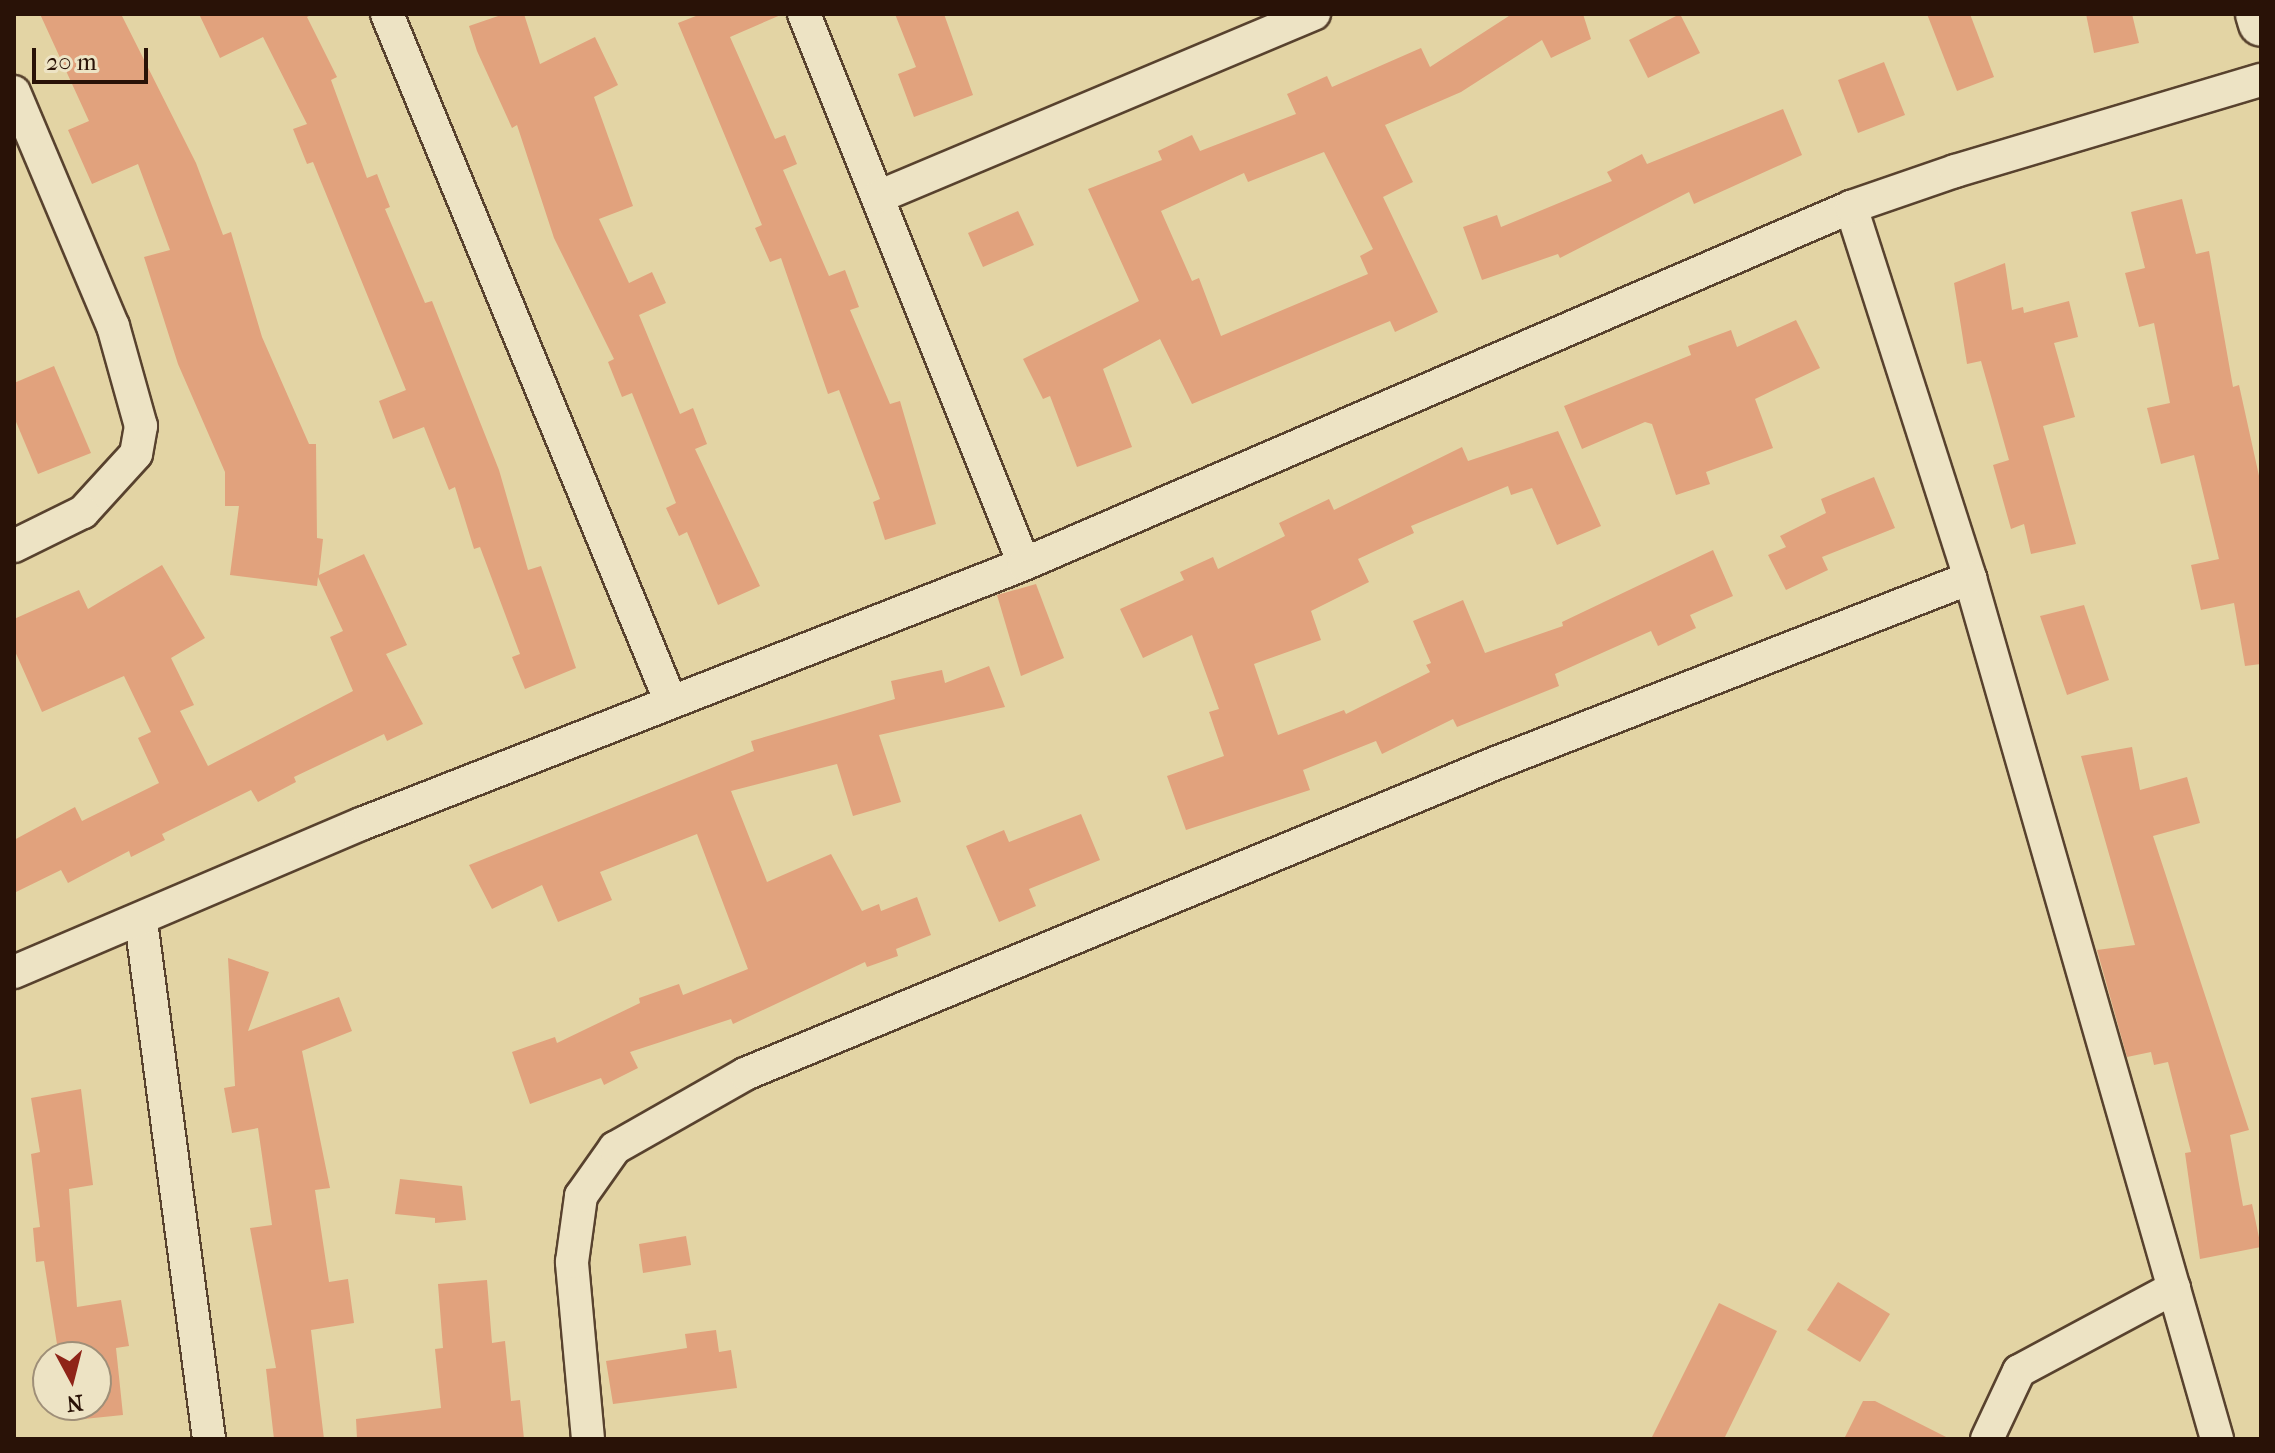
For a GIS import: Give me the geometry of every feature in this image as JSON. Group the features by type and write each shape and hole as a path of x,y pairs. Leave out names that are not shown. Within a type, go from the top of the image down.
{"street":[{"path":"387,14 670,700"},
{"path":"804,14 1024,564"},
{"path":"878,197 1314,14"},
{"path":"2258,14 2261,24"},
{"path":"14,972 141,921 361,824 670,700 1024,564 1851,207 1969,166 2261,80"},
{"path":"14,546 83,512 136,454 141,426 113,326 17,107"},
{"path":"1851,207 1970,578 2217,1439"},
{"path":"588,1439 572,1262 581,1196 615,1148 745,1074 1496,763 1970,578"},
{"path":"141,921 209,1439"},
{"path":"1987,1439 2019,1371 2174,1288"}],"building":[{"path":"40,14 121,14 196,163 223,235 231,232 262,337 309,444 316,444 317,538 323,539 319,575 364,554 407,645 386,654 423,724 387,741 384,734 294,777 296,782 258,802 251,790 162,834 165,840 131,857 129,851 68,883 61,870 14,893 14,840 75,807 82,821 159,783 138,738 151,732 124,676 42,712 14,649 14,619 79,590 88,609 162,565 205,638 171,658 194,705 180,711 208,766 353,691 330,637 343,631 318,577 317,586 230,575 239,506 225,506 225,472 178,364 144,257 170,250 138,164 92,184 68,130 89,121"},
{"path":"199,14 313,14 307,17 337,77 331,80 367,178 377,174 390,207 385,209 425,303 432,301 499,470 528,570 541,566 576,668 525,689 512,657 520,654 480,547 474,549 455,487 449,490 424,427 393,439 379,401 406,390 313,162 307,164 293,129 307,124 263,37 220,58"},
{"path":"504,14 524,14 540,64 595,37 618,85 594,97 633,206 599,219 629,283 652,272 666,303 639,315 680,414 693,408 707,444 695,449 760,586 718,605 687,532 679,536 666,508 676,503 632,393 622,397 608,362 614,359 554,238 517,125 512,128 477,51 469,26"},
{"path":"701,14 783,14 730,37 775,139 785,135 797,164 783,170 829,276 845,270 859,307 850,310 890,404 900,401 936,524 885,540 873,502 880,499 839,390 828,394 781,258 770,262 755,228 762,225 678,23"},
{"path":"895,14 944,14 973,95 914,117 898,74 916,67"},
{"path":"1512,14 1583,14 1591,39 1551,58 1542,40 1461,92 1385,125 1413,182 1383,197 1438,312 1395,332 1390,321 1192,404 1160,339 1103,369 1132,447 1077,467 1050,396 1043,399 1023,359 1139,301 1088,189 1162,160 1158,151 1192,135 1200,151 1296,114 1287,94 1327,76 1332,87 1421,48 1430,67","holes":["1324,152 1373,249 1360,256 1368,274 1221,336 1199,278 1192,281 1161,211 1244,173 1248,182"]},
{"path":"1680,14 1700,53 1648,78 1629,40"},
{"path":"1927,14 1970,14 1994,77 1957,91"},
{"path":"2086,14 2132,14 2139,43 2094,53"},
{"path":"1884,62 1905,115 1858,133 1838,80"},
{"path":"1783,109 1802,155 1694,204 1689,192 1560,258 1558,254 1482,280 1463,227 1497,215 1501,227 1612,181 1607,172 1642,154 1647,164"},
{"path":"2182,199 2196,254 2209,251 2233,387 2239,385 2261,485 2261,664 2245,666 2234,603 2201,610 2191,565 2219,559 2194,455 2161,464 2147,408 2170,403 2154,323 2139,327 2125,273 2145,268 2131,212"},
{"path":"1018,211 1034,245 983,267 968,233"},
{"path":"2005,263 2012,310 2023,307 2024,313 2069,301 2078,337 2054,343 2075,417 2043,426 2076,544 2031,554 2024,524 2011,529 1993,465 2009,460 1981,361 1967,364 1954,283"},
{"path":"1796,320 1820,368 1755,399 1773,448 1706,472 1710,484 1676,495 1652,424 1645,422 1582,449 1564,406 1691,355 1688,346 1731,330 1737,347"},
{"path":"54,366 91,453 38,474 14,417 14,383"},
{"path":"1558,431 1601,526 1557,545 1532,488 1511,495 1508,486 1411,526 1414,533 1358,559 1369,582 1311,611 1321,640 1254,664 1278,735 1344,710 1346,714 1430,672 1426,665 1431,663 1413,621 1463,600 1485,653 1563,626 1562,622 1713,550 1733,596 1690,615 1696,628 1658,646 1651,631 1555,674 1559,686 1457,727 1453,719 1382,754 1376,741 1303,770 1310,790 1186,830 1167,776 1224,756 1209,712 1219,709 1192,635 1143,658 1120,609 1184,580 1180,572 1213,557 1218,569 1285,536 1279,523 1329,499 1334,510 1462,447 1468,461"},
{"path":"1874,477 1895,528 1822,557 1828,570 1786,590 1768,555 1786,547 1780,536 1826,513 1821,499"},
{"path":"1036,584 1064,658 1021,676 997,595"},
{"path":"2084,605 2109,680 2067,695 2040,616"},
{"path":"989,666 1005,707 879,735 901,802 853,816 837,764 731,791 767,882 831,854 862,911 879,904 881,911 917,897 931,935 896,949 898,956 867,967 865,962 733,1024 731,1019 630,1052 638,1068 604,1085 601,1078 530,1104 512,1052 555,1037 557,1043 640,1003 639,998 679,984 683,995 748,969 697,834 600,872 612,900 558,922 542,885 492,909 469,865 754,751 751,741 895,699 891,681 942,670 945,683"},
{"path":"2132,747 2140,790 2187,777 2200,823 2153,836 2249,1130 2230,1135 2243,1206 2252,1204 2261,1247 2200,1259 2185,1153 2191,1152 2168,1062 2154,1065 2151,1052 2127,1057 2097,950 2135,945 2081,756"},
{"path":"1081,814 1100,860 1029,889 1036,906 999,922 966,846 1004,830 1009,842"},
{"path":"228,958 269,972 248,1031 339,997 352,1031 302,1051 330,1188 315,1190 329,1282 348,1279 354,1323 311,1330 324,1439 274,1439 266,1369 276,1368 250,1228 272,1225 258,1128 232,1133 224,1088 235,1086"},
{"path":"81,1089 93,1185 69,1189 77,1307 121,1300 129,1346 116,1348 123,1415 112,1416 112,1341 56,1341 44,1261 36,1262 33,1228 40,1227 31,1154 40,1152 31,1098"},
{"path":"400,1179 462,1186 466,1220 435,1223 435,1218 395,1214"},
{"path":"686,1236 691,1265 643,1273 639,1244"},
{"path":"487,1280 492,1343 505,1341 511,1401 520,1400 524,1439 357,1439 356,1419 441,1408 435,1349 443,1348 438,1284"},
{"path":"1838,1282 1890,1314 1860,1362 1807,1330"},
{"path":"1719,1303 1777,1331 1724,1439 1651,1439"},
{"path":"716,1330 719,1352 731,1350 737,1388 613,1404 606,1361 687,1348 685,1334"},
{"path":"1863,1401 1875,1401 1950,1439 1844,1439"}]}
